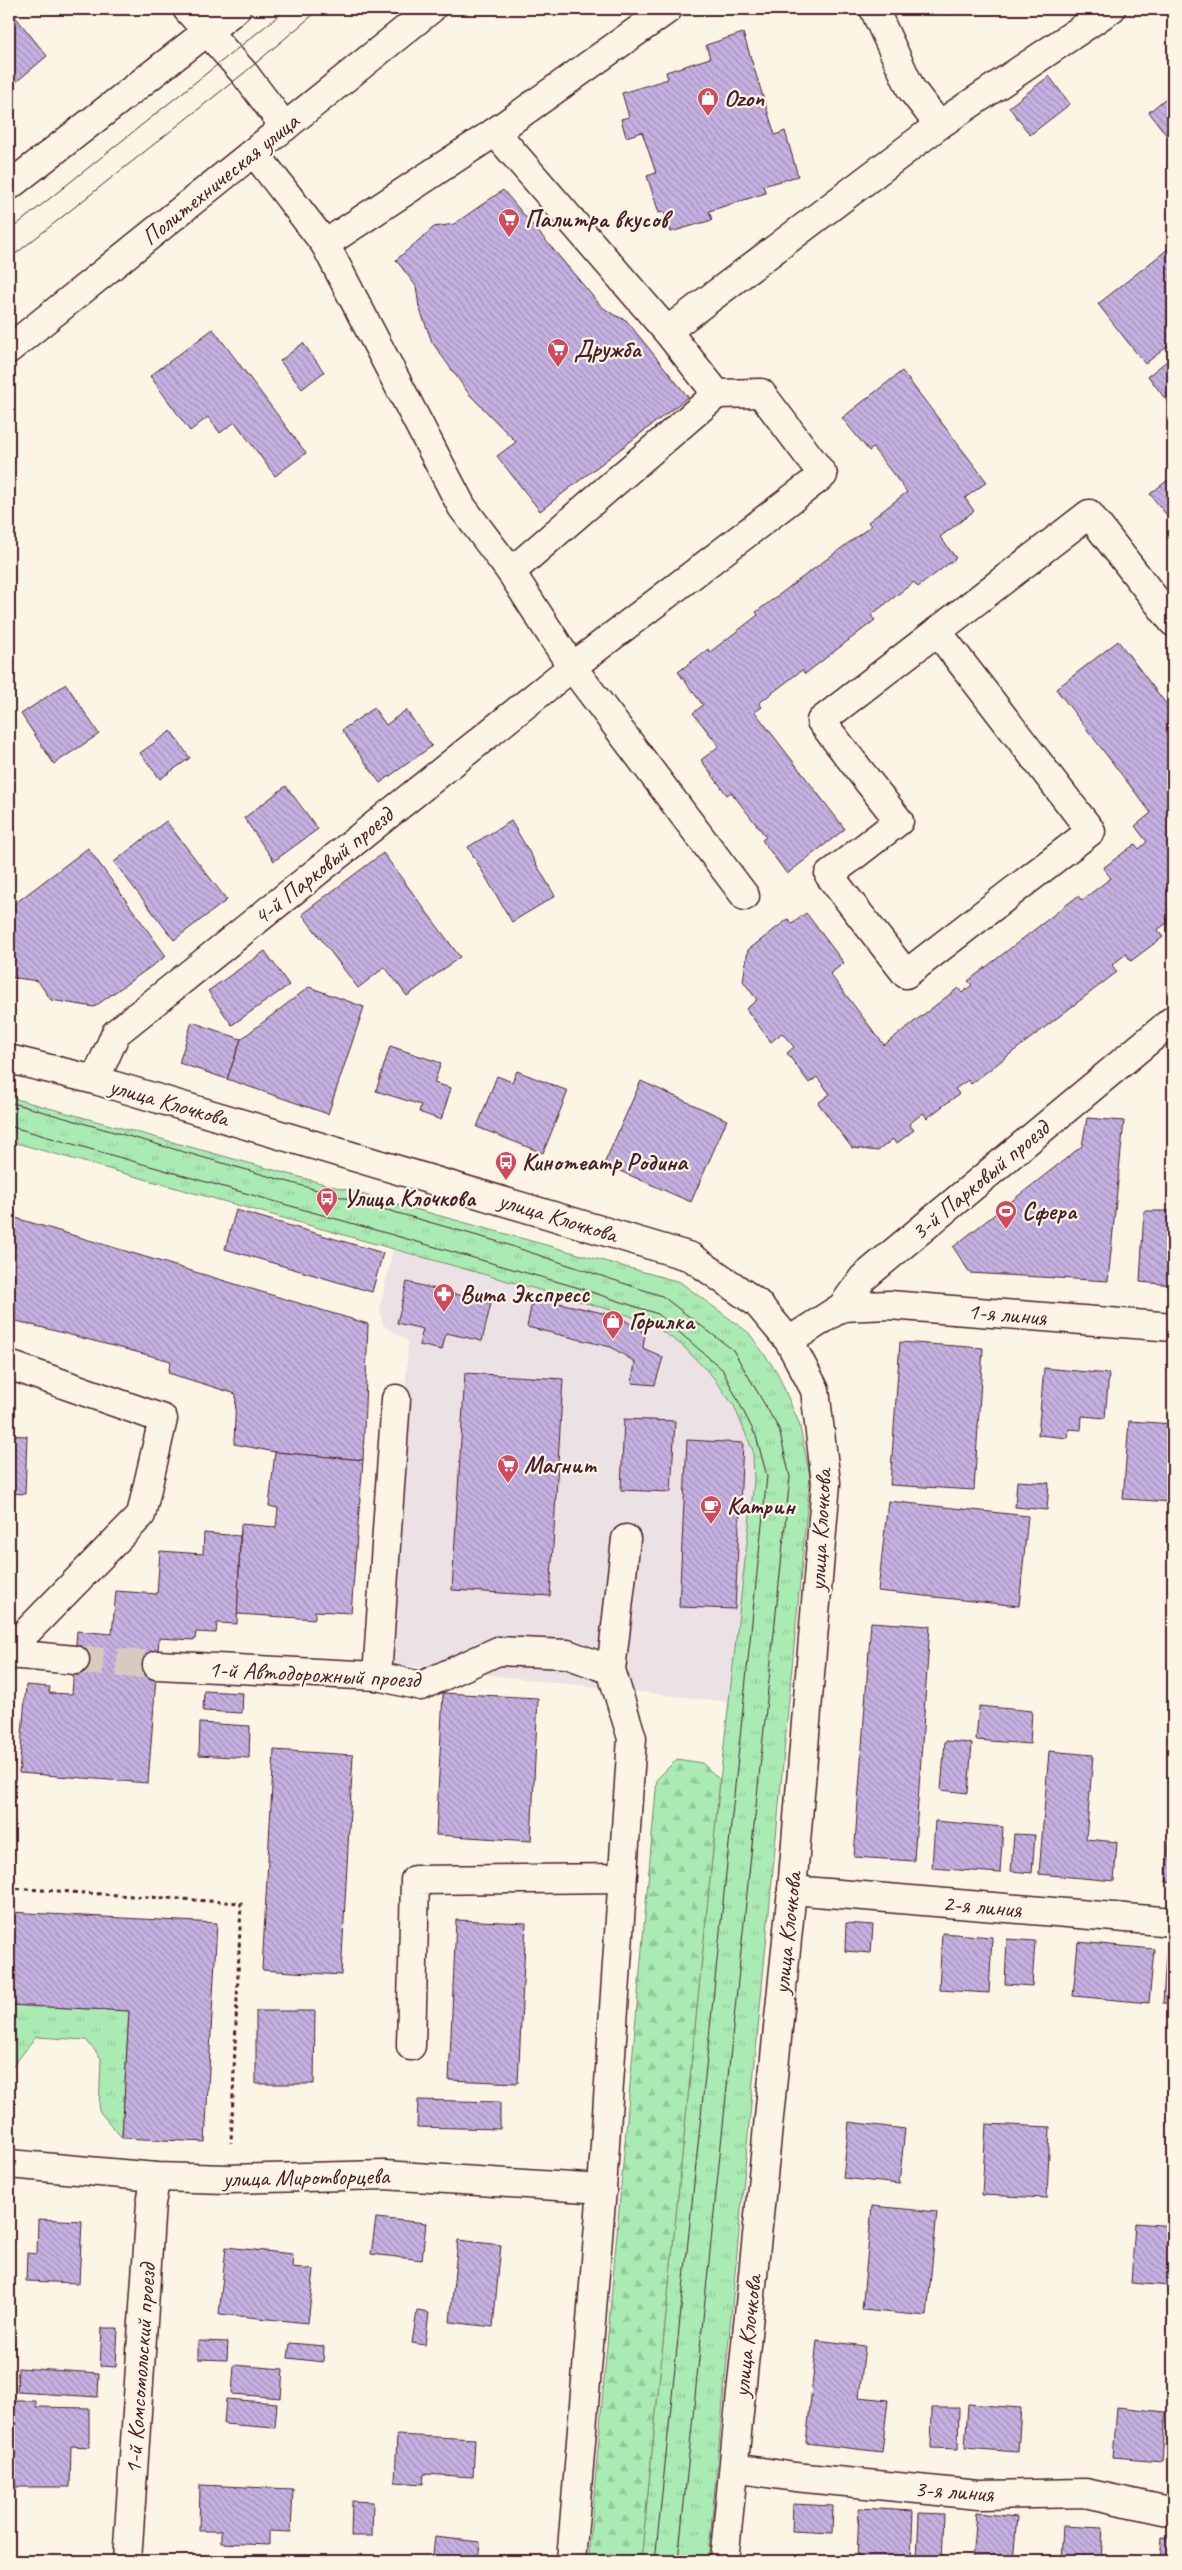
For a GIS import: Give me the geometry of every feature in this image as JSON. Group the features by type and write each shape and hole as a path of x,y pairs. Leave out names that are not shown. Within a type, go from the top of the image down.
{"street":[{"path":"187,9 244,73 285,127"},
{"path":"9,186 236,9"},
{"name":"Политехническая улица","path":"9,349 431,9"},
{"path":"325,244 495,132 668,9"},
{"path":"874,9 910,89 939,125"},
{"path":"667,331 939,125 1111,9"},
{"path":"495,132 667,331 717,394 511,572"},
{"path":"254,152 325,244 462,507 511,572 572,667 745,896"},
{"name":"4-й Парковый проезд","path":"95,1080 116,1033 572,667 823,475 761,393 717,394"},
{"path":"937,631 1091,831 906,974 829,875 899,821 822,721 937,631 1089,514 1173,622"},
{"name":"3-й Парковый проезд","path":"789,1341 842,1307 863,1278 1173,1020"},
{"name":"улица Клочкова","path":"9,1059 95,1080 691,1257 757,1303 789,1341 815,1390 826,1483 792,1890 724,2561"},
{"name":"1-я линия","path":"842,1307 889,1305 1173,1327"},
{"path":"9,1365 163,1419 141,1515 9,1650"},
{"path":"377,1676 396,1399"},
{"path":"571,2561 602,2189 621,1878 632,1738 611,1670 626,1539"},
{"name":"1-й Автодорожный проезд","path":"157,1665 377,1676 421,1686 498,1651 567,1654 611,1670"},
{"path":"9,1654 75,1660"},
{"path":"411,2046 415,1880 621,1878"},
{"name":"2-я линия","path":"792,1890 1173,1922"},
{"name":"улица Миротворцева","path":"9,2164 156,2177 228,2179 384,2175 602,2189"},
{"name":"1-й Комсомольский проезд","path":"126,2561 151,2203 156,2177"},
{"name":"3-я линия","path":"734,2468 794,2477 979,2495 1085,2493 1173,2512"}],"path":[{"path":"9,1888 242,1903 228,2179"}],"shaded area":[{"path":"393,1250 625,1314 656,1327 683,1346 713,1377 734,1406 753,1451 754,1482 729,1702 391,1664 408,1341 383,1325 380,1308"}],"green space":[{"path":"9,1097 680,1282 749,1333 777,1372 799,1423 810,1476 708,2561 641,2561 720,1780 754,1482 753,1451 734,1406 713,1377 683,1346 656,1327 625,1314 9,1141"},
{"path":"677,1759 702,1763 720,1780 641,2561 588,2561 657,1779"},
{"path":"9,2005 129,2011 122,2138 99,2111 101,2058 86,2040 36,2037 9,2071"}],"building":[{"path":"9,9 47,56 9,88"},
{"path":"943,9 964,9 945,15"},
{"path":"743,33 775,135 785,131 798,176 763,186 766,193 709,211 712,220 671,232 664,212 659,213 647,176 656,173 642,132 626,137 621,119 629,117 622,93 668,79 666,72 710,58 706,45"},
{"path":"1049,76 1070,104 1030,135 1009,107"},
{"path":"1171,94 1173,97 1173,144 1149,112"},
{"name":"Дружба","path":"503,190 601,306 614,315 626,320 688,397 540,511 497,456 516,442 469,394 432,342 419,307 416,286 396,260 434,227 454,224"},
{"path":"1173,245 1173,342 1145,364 1098,304"},
{"path":"213,329 306,453 275,476 235,422 220,433 208,417 190,431 150,376"},
{"path":"303,343 324,372 302,389 280,361"},
{"path":"1173,356 1173,409 1148,376"},
{"path":"902,371 987,482 965,498 974,511 940,537 956,558 918,587 914,582 871,615 875,620 805,674 802,670 759,703 762,707 755,712 845,829 787,874 762,840 766,837 731,792 727,795 701,760 719,746 693,713 703,705 678,672 708,649 710,652 758,615 756,612 871,526 868,522 907,492 873,448 869,451 842,418"},
{"path":"1173,476 1173,523 1150,494"},
{"path":"1118,641 1173,713 1173,919 1157,930 1163,937 1131,961 1126,954 1112,965 1117,972 971,1084 968,1080 955,1089 959,1094 927,1118 923,1113 909,1124 914,1130 896,1144 893,1139 878,1151 852,1148 818,1103 830,1094 817,1077 809,1083 787,1053 794,1047 782,1033 771,1042 746,1009 757,1000 743,981 748,950 788,919 792,924 806,913 844,963 830,974 884,1045 958,988 962,993 972,985 968,981 1078,896 1082,900 1111,878 1103,868 1135,844 1139,849 1147,842 1135,826 1151,813 1056,689"},
{"path":"66,684 99,734 54,764 21,714"},
{"path":"374,708 386,725 406,710 432,746 380,783 342,730"},
{"path":"171,731 190,758 160,779 140,753"},
{"path":"286,786 318,829 274,861 244,818"},
{"path":"166,821 227,900 174,940 114,862"},
{"path":"511,821 555,896 512,922 468,847"},
{"path":"88,848 166,956 94,1007 51,1000 38,981 9,977 9,908"},
{"path":"383,853 460,957 407,996 385,967 358,988 302,914"},
{"path":"265,951 289,985 232,1025 208,991"},
{"path":"309,987 364,1007 328,1114 227,1079 241,1039"},
{"path":"192,1022 241,1039 227,1079 179,1063"},
{"path":"390,1046 441,1063 434,1083 451,1088 441,1120 419,1112 421,1105 376,1091"},
{"path":"517,1071 568,1091 543,1153 477,1127 497,1076 512,1082"},
{"path":"641,1081 727,1120 691,1202 604,1164"},
{"path":"1087,1118 1124,1121 1108,1281 970,1273 953,1247 1082,1146"},
{"path":"236,1210 383,1253 372,1292 225,1249"},
{"path":"1144,1211 1173,1211 1173,1285 1140,1282"},
{"path":"9,1216 368,1324 363,1460 275,1452 234,1444 236,1394 168,1373 171,1361 9,1319"},
{"name":"Вита Экспресс","path":"407,1282 491,1303 482,1341 446,1333 442,1350 419,1345 423,1329 397,1323"},
{"name":"Горилка","path":"533,1297 620,1317 645,1333 643,1348 663,1357 655,1385 632,1383 635,1362 611,1347 527,1327"},
{"path":"900,1342 983,1348 974,1490 890,1485"},
{"path":"1044,1368 1109,1374 1105,1418 1082,1416 1081,1430 1069,1429 1068,1438 1038,1435"},
{"name":"Магнит","path":"465,1373 563,1379 550,1596 452,1590"},
{"path":"624,1419 675,1421 671,1492 621,1490"},
{"path":"1129,1421 1173,1424 1173,1502 1123,1499"},
{"path":"9,1435 27,1436 25,1494 9,1493"},
{"name":"Катрин","path":"687,1440 743,1443 735,1609 679,1607"},
{"path":"275,1452 363,1460 351,1613 315,1611 315,1619 237,1614 241,1524 276,1527 278,1508 269,1506"},
{"path":"1017,1481 1049,1483 1047,1510 1015,1507"},
{"path":"888,1501 1028,1516 1019,1606 878,1591"},
{"path":"204,1533 240,1536 237,1624 217,1623 216,1633 196,1632 195,1640 159,1638 148,1783 19,1773 26,1685 50,1687 49,1693 72,1694 77,1631 112,1634 116,1591 157,1594 160,1551 203,1554"},
{"path":"871,1622 930,1626 914,1861 854,1857"},
{"path":"204,1691 243,1693 242,1713 203,1711"},
{"path":"443,1693 538,1698 531,1841 436,1835"},
{"path":"979,1706 1032,1711 1030,1744 976,1740"},
{"path":"200,1723 250,1726 249,1758 199,1755"},
{"path":"945,1741 972,1743 968,1793 941,1790"},
{"path":"274,1750 353,1755 341,1975 262,1970"},
{"path":"1049,1751 1093,1755 1086,1839 1117,1842 1114,1881 1039,1874"},
{"path":"1173,1800 1173,1883 1166,1882"},
{"path":"935,1821 1003,1827 1000,1873 932,1868"},
{"path":"1014,1834 1035,1835 1032,1873 1011,1871"},
{"path":"9,1912 217,1923 205,2142 122,2138 129,2011 9,2005"},
{"path":"456,1920 526,1923 518,2083 449,2080"},
{"path":"846,1923 873,1925 871,1953 845,1951"},
{"path":"942,1933 992,1937 989,1993 939,1990"},
{"path":"1007,1939 1035,1941 1032,1986 1005,1984"},
{"path":"1078,1942 1154,1949 1149,2003 1073,1996"},
{"path":"1166,1953 1173,1954 1173,2004 1163,2003"},
{"path":"256,2011 315,2011 314,2084 256,2084"},
{"path":"418,2100 500,2102 500,2129 417,2127"},
{"path":"849,2122 905,2129 899,2184 843,2178"},
{"path":"986,2124 1050,2127 1047,2198 982,2195"},
{"path":"872,2206 937,2212 927,2316 862,2310"},
{"path":"376,2218 426,2223 422,2260 371,2254"},
{"path":"38,2219 82,2221 79,2283 26,2281 27,2253 37,2254"},
{"path":"1135,2223 1173,2226 1170,2286 1131,2283"},
{"path":"458,2240 501,2245 493,2327 450,2322"},
{"path":"226,2247 293,2254 292,2268 314,2270 308,2323 219,2314"},
{"path":"417,2311 429,2313 425,2345 412,2343"},
{"path":"102,2328 118,2328 116,2367 100,2366"},
{"path":"817,2340 865,2346 859,2397 888,2400 882,2452 806,2443"},
{"path":"198,2341 228,2342 227,2360 198,2359"},
{"path":"290,2343 324,2346 323,2362 288,2358"},
{"path":"234,2365 283,2369 281,2398 232,2394"},
{"path":"18,2368 99,2373 98,2397 17,2392"},
{"path":"226,2399 277,2403 275,2428 224,2424"},
{"path":"9,2401 36,2401 36,2407 89,2408 89,2447 71,2446 70,2487 9,2487"},
{"path":"968,2404 1021,2408 1018,2452 965,2448"},
{"path":"1117,2407 1166,2412 1162,2461 1113,2457"},
{"path":"932,2408 959,2408 958,2449 931,2448"},
{"path":"397,2435 475,2439 473,2477 424,2474 423,2484 395,2482"},
{"path":"200,2485 293,2489 291,2532 269,2531 269,2545 221,2543 221,2531 199,2531"},
{"path":"352,2501 373,2502 372,2536 351,2536"},
{"path":"793,2504 833,2506 832,2533 792,2531"},
{"path":"859,2508 913,2511 911,2561 857,2561"},
{"path":"919,2513 944,2514 942,2561 917,2561"},
{"path":"976,2513 1017,2517 1013,2561 972,2561"},
{"path":"1063,2526 1103,2528 1101,2561 1061,2561"},
{"path":"435,2537 480,2542 478,2561 432,2561"},
{"path":"1162,2537 1173,2538 1173,2561 1160,2561"}],"tunnel":[{"path":"75,1660 157,1665"}],"tram line":[{"path":"9,231 287,9"},
{"path":"9,259 244,73 320,9"},
{"path":"9,1102 499,1242 662,1296 733,1350 779,1429 790,1477 678,2561"},
{"path":"9,1126 576,1287 658,1314 722,1369 756,1436 767,1476 655,2561"}],"place":[{"name":"Ozon","path":"708,117"},
{"name":"Палитра вкусов","path":"509,238"},
{"name":"Дружба","path":"558,368"},
{"name":"Кинотеатр Родина","path":"506,1181"},
{"name":"Улица Клочкова","path":"327,1217"},
{"name":"Сфера","path":"1006,1230"},
{"name":"Вита Экспресс","path":"444,1313"},
{"name":"Горилка","path":"613,1340"},
{"name":"Магнит","path":"508,1484"},
{"name":"Катрин","path":"711,1525"}]}
